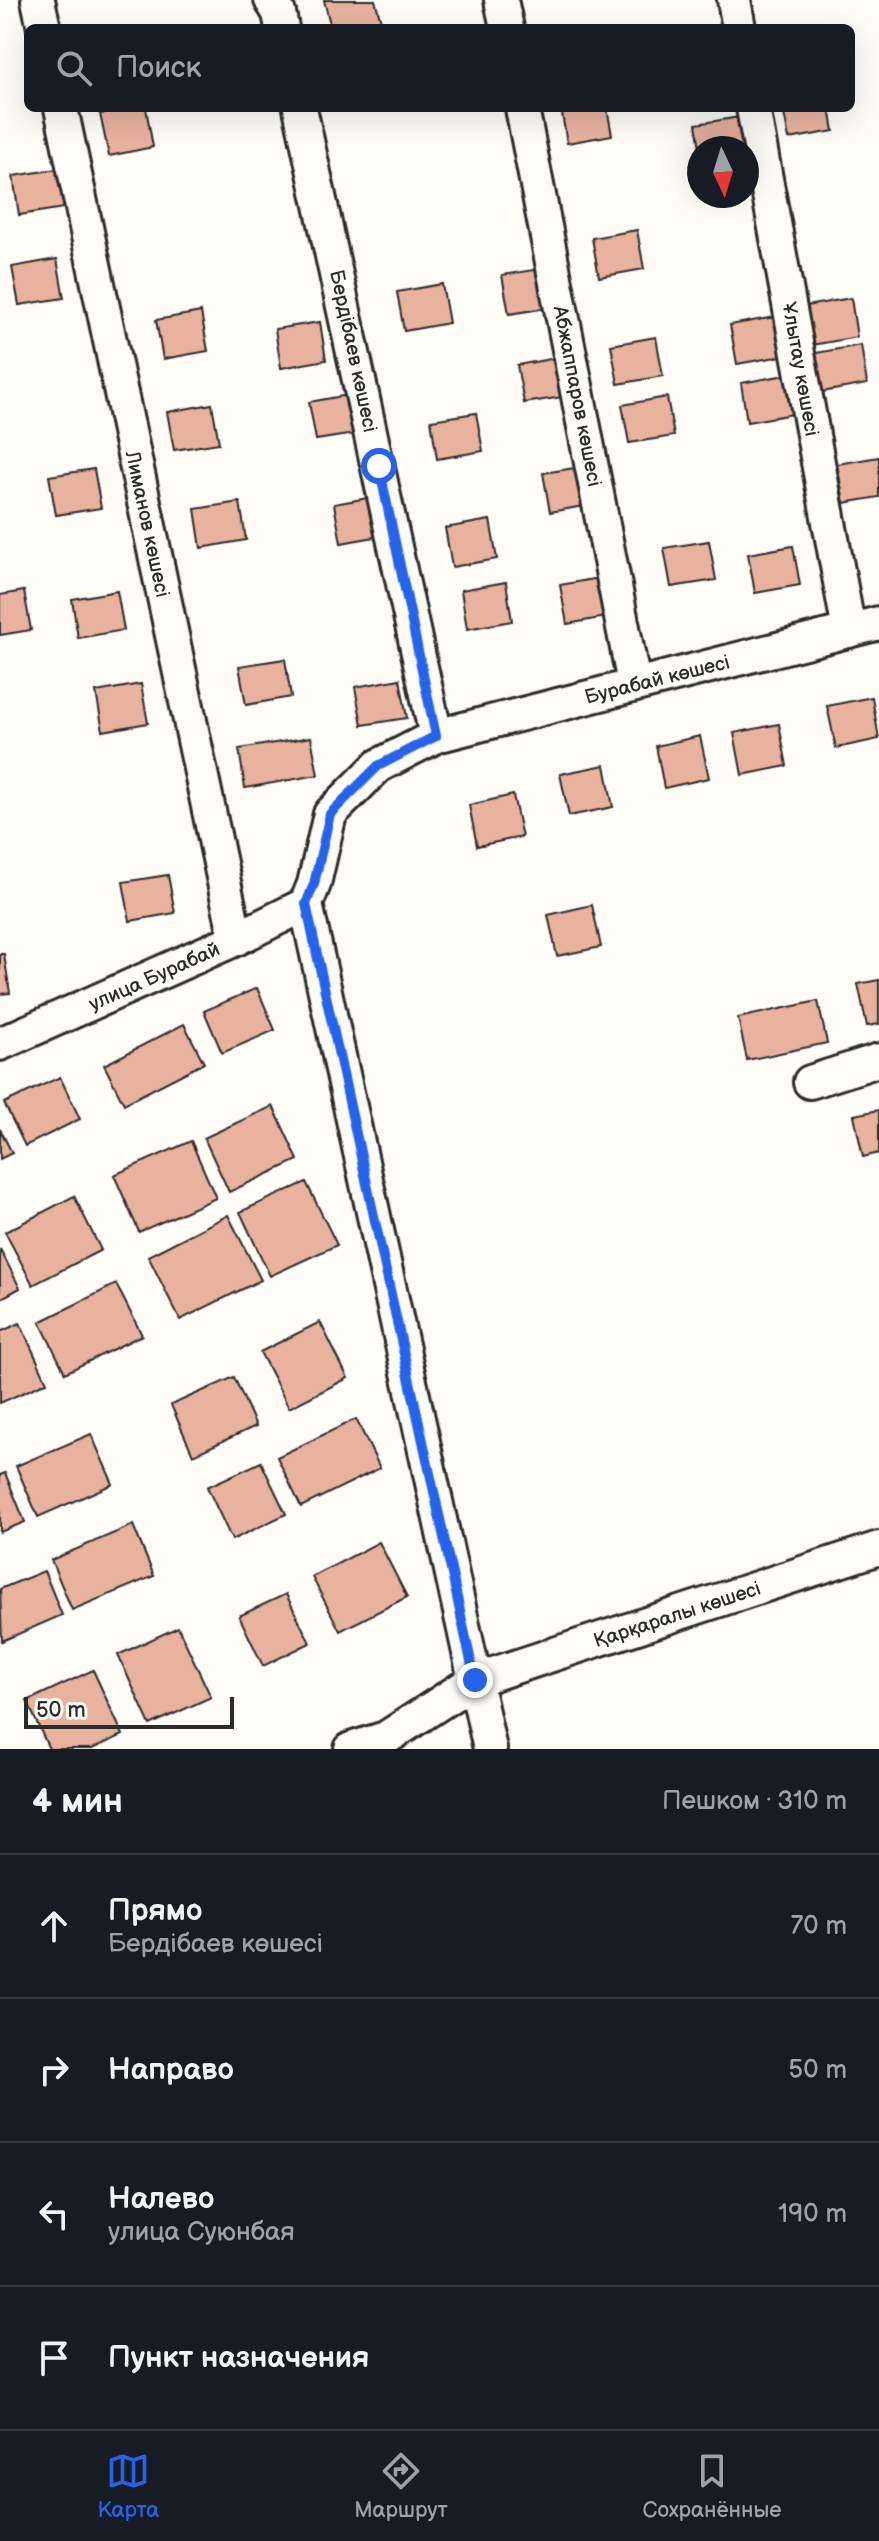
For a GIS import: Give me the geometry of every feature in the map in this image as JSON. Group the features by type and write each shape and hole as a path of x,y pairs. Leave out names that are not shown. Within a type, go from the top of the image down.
{"street":[{"path":"38,0 43,24"},
{"path":"271,0 281,24"},
{"path":"501,0 506,24"},
{"path":"734,0 738,24"},
{"name":"Лиманов көшесі","path":"62,112 236,939"},
{"name":"Бердібаев көшесі","path":"301,112 436,736"},
{"name":"Абжаппаров көшесі","path":"523,112 634,684"},
{"name":"Ұлытау көшесі","path":"754,112 864,627"},
{"name":"Бурабай көшесі","path":"306,904 314,884 330,814 378,766 436,736 864,627"},
{"path":"306,904 490,1749"},
{"name":"улица Бурабай","path":"0,1044 236,939 306,904"},
{"path":"810,1082 879,1060"},
{"name":"Қарқаралы көшесі","path":"351,1749 386,1738 475,1680 879,1548"}],"building":[{"path":"324,0 375,0 382,24 330,24"},
{"path":"147,112 153,147 109,156 100,114"},
{"path":"562,112 608,112 612,135 567,143"},
{"path":"784,112 831,112 834,131 789,139"},
{"path":"740,117 744,136 698,136 696,124"},
{"path":"58,169 64,208 19,215 13,176"},
{"path":"637,230 644,269 599,277 592,238"},
{"path":"57,259 64,298 19,305 12,267"},
{"path":"547,268 554,307 509,314 502,275"},
{"path":"442,284 449,323 404,331 397,292"},
{"path":"851,298 857,337 812,345 806,306"},
{"path":"201,312 208,351 163,359 156,320"},
{"path":"775,317 782,356 737,364 730,325"},
{"path":"320,322 326,360 281,368 275,329"},
{"path":"656,337 663,376 618,384 611,345"},
{"path":"861,345 867,384 822,392 816,353"},
{"path":"562,357 569,396 524,403 517,365"},
{"path":"786,375 793,414 747,422 741,383"},
{"path":"354,394 361,433 316,440 309,402"},
{"path":"667,397 674,436 629,443 622,405"},
{"path":"212,404 219,443 174,450 167,412"},
{"path":"476,413 483,451 437,459 431,420"},
{"path":"879,457 879,497 844,503 837,464"},
{"path":"588,466 595,504 550,512 543,473"},
{"path":"94,469 101,508 56,515 49,476"},
{"path":"379,496 386,535 341,543 334,504"},
{"path":"240,502 246,540 201,548 195,509"},
{"path":"490,520 497,559 452,567 445,528"},
{"path":"709,541 716,580 671,587 664,548"},
{"path":"793,546 800,585 755,593 748,554"},
{"path":"605,577 612,616 567,624 560,585"},
{"path":"506,582 512,621 467,629 461,590"},
{"path":"24,591 31,630 0,635 0,595"},
{"path":"117,591 124,630 78,638 72,599"},
{"path":"285,659 291,697 246,705 239,666"},
{"path":"400,679 407,718 362,725 355,687"},
{"path":"141,684 148,723 103,731 96,692"},
{"path":"872,697 879,739 836,748 827,706"},
{"path":"779,724 787,766 742,775 734,733"},
{"path":"700,736 709,778 664,788 656,746"},
{"path":"311,737 318,775 245,788 239,749"},
{"path":"605,765 613,807 569,816 560,774"},
{"path":"513,795 522,837 477,846 469,805"},
{"path":"168,875 175,913 130,921 123,882"},
{"path":"592,905 601,947 557,956 548,915"},
{"path":"0,954 4,954 10,993 0,994"},
{"path":"879,980 879,1024 867,1026 858,984"},
{"path":"257,988 275,1030 222,1053 204,1011"},
{"path":"818,1001 827,1043 747,1060 738,1018"},
{"path":"184,1024 204,1063 124,1104 104,1065"},
{"path":"60,1077 80,1119 25,1146 4,1103"},
{"path":"273,1106 298,1160 229,1192 204,1138"},
{"path":"879,1110 879,1153 863,1157 854,1115"},
{"path":"0,1129 12,1153 0,1159"},
{"path":"191,1141 216,1198 139,1232 114,1175"},
{"path":"306,1182 337,1245 270,1276 240,1212"},
{"path":"74,1196 101,1250 33,1285 5,1232"},
{"path":"228,1215 261,1280 180,1320 148,1256"},
{"path":"0,1249 20,1288 0,1299"},
{"path":"116,1284 142,1335 65,1373 40,1322"},
{"path":"320,1322 348,1378 289,1408 260,1352"},
{"path":"20,1323 47,1382 0,1403 0,1332"},
{"path":"234,1377 256,1426 193,1455 171,1405"},
{"path":"356,1419 380,1468 301,1507 277,1457"},
{"path":"91,1434 113,1484 38,1517 16,1466"},
{"path":"261,1462 286,1514 232,1540 207,1487"},
{"path":"5,1473 25,1522 0,1532 0,1475"},
{"path":"133,1525 154,1576 72,1610 51,1560"},
{"path":"379,1542 407,1597 340,1631 312,1577"},
{"path":"44,1571 62,1615 2,1641 0,1589"},
{"path":"286,1594 310,1643 263,1666 239,1616"},
{"path":"178,1627 211,1697 150,1725 118,1655"},
{"path":"93,1670 123,1735 92,1749 49,1749 27,1701"}],"route":[{"path":"379,466 436,736 378,766 330,814 314,884 306,904 475,1680"}]}
